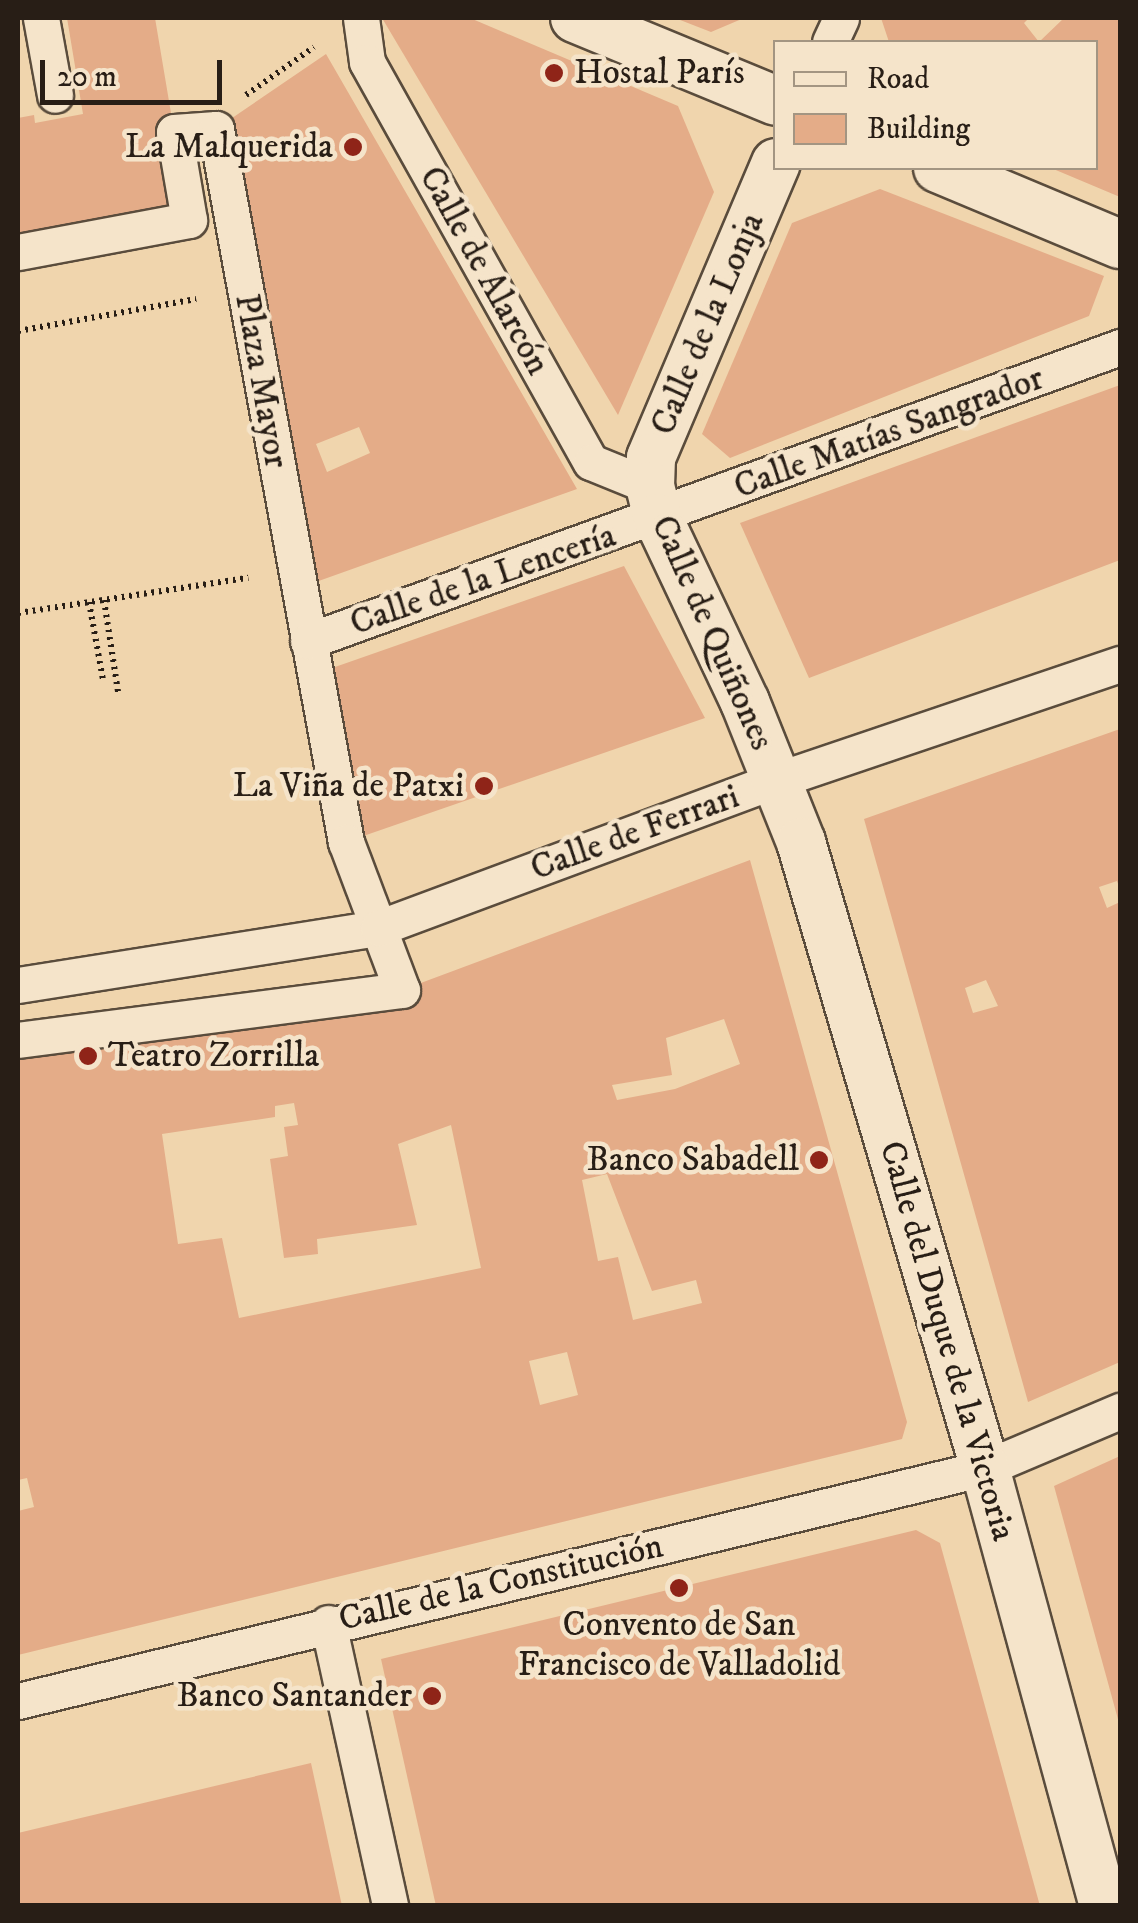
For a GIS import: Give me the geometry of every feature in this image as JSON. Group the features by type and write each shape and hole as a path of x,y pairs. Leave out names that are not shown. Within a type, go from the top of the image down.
{"street":[{"path":"41,18 55,95"},
{"name":"Calle de Alarcón","path":"362,18 367,62 590,462 654,502"},
{"path":"576,18 773,100"},
{"name":"Plaza Mayor","path":"18,1040 402,990 346,842 216,129 195,131"},
{"path":"18,252 189,220 174,132 195,131"},
{"name":"Calle de la Lonja","path":"654,502 651,458 773,170"},
{"path":"943,170 1120,244"},
{"name":"Calle Matías Sangrador","path":"654,502 1120,347"},
{"name":"Calle de la Lencería","path":"308,641 654,502"},
{"name":"Calle de Quiñones","path":"654,502 777,780"},
{"name":"Calle de Ferrari","path":"378,928 777,780 1120,664"},
{"name":"Calle del Duque de la Victoria","path":"777,780 985,1468 1104,1906"},
{"path":"18,985 378,928"},
{"name":"Calle de la Constitución","path":"18,1702 985,1468 1120,1411"},
{"path":"328,1624 390,1906"}],"path":[{"path":"195,131 323,40"},
{"name":"Plaza Mayor","path":"18,331 203,298"},
{"path":"18,614 256,576"},
{"path":"104,600 118,692"},
{"path":"88,602 103,680"}],"building":[{"path":"67,18 155,18 189,220 18,252 18,118 34,115 35,123 83,114"},
{"path":"382,18 470,18 678,106 714,192 618,415"},
{"path":"675,18 744,18 711,32"},
{"path":"881,18 1029,18 1024,23 1037,40 888,40"},
{"path":"1064,18 1120,18 1120,197 1056,170 1098,170 1098,40 1041,40"},
{"path":"326,54 577,489 299,588 216,129","holes":["359,427 370,453 327,472 316,444"]},
{"path":"880,189 1104,276 1089,316 730,458 702,434 792,223"},
{"path":"1120,385 1120,560 809,678 740,523"},
{"path":"624,566 705,718 346,842 315,674"},
{"path":"1120,729 1120,889 1117,881 1099,887 1107,908 1120,902 1120,1362 1028,1402 864,819","holes":["986,980 998,1006 973,1013 965,988"]},
{"path":"750,860 907,1422 902,1439 18,1655 18,1511 34,1507 27,1478 18,1480 18,1040 402,990","holes":["724,1019 740,1064 675,1089 617,1100 612,1085 672,1075 666,1038","294,1103 298,1125 284,1127 288,1156 270,1159 284,1258 318,1254 317,1239 417,1225 398,1144 451,1125 481,1268 239,1318 222,1238 178,1244 162,1134 275,1117 275,1106","607,1174 652,1291 696,1280 702,1303 633,1320 618,1257 598,1261 582,1180","567,1352 578,1395 540,1405 529,1361"]},
{"path":"1120,1456 1120,1723 1119,1723 1054,1486"},
{"path":"916,1530 940,1543 1040,1906 436,1906 381,1659"},
{"path":"311,1763 342,1906 18,1906 18,1833"}],"place":[{"name":"Hostal París","path":"554,73"},
{"name":"La Malquerida","path":"353,147"},
{"name":"La Viña de Patxi","path":"484,786"},
{"name":"Teatro Zorrilla","path":"88,1056"},
{"name":"Banco Sabadell","path":"819,1160"},
{"name":"Convento de San Francisco de Valladolid","path":"679,1588"},
{"name":"Banco Santander","path":"432,1696"}]}
